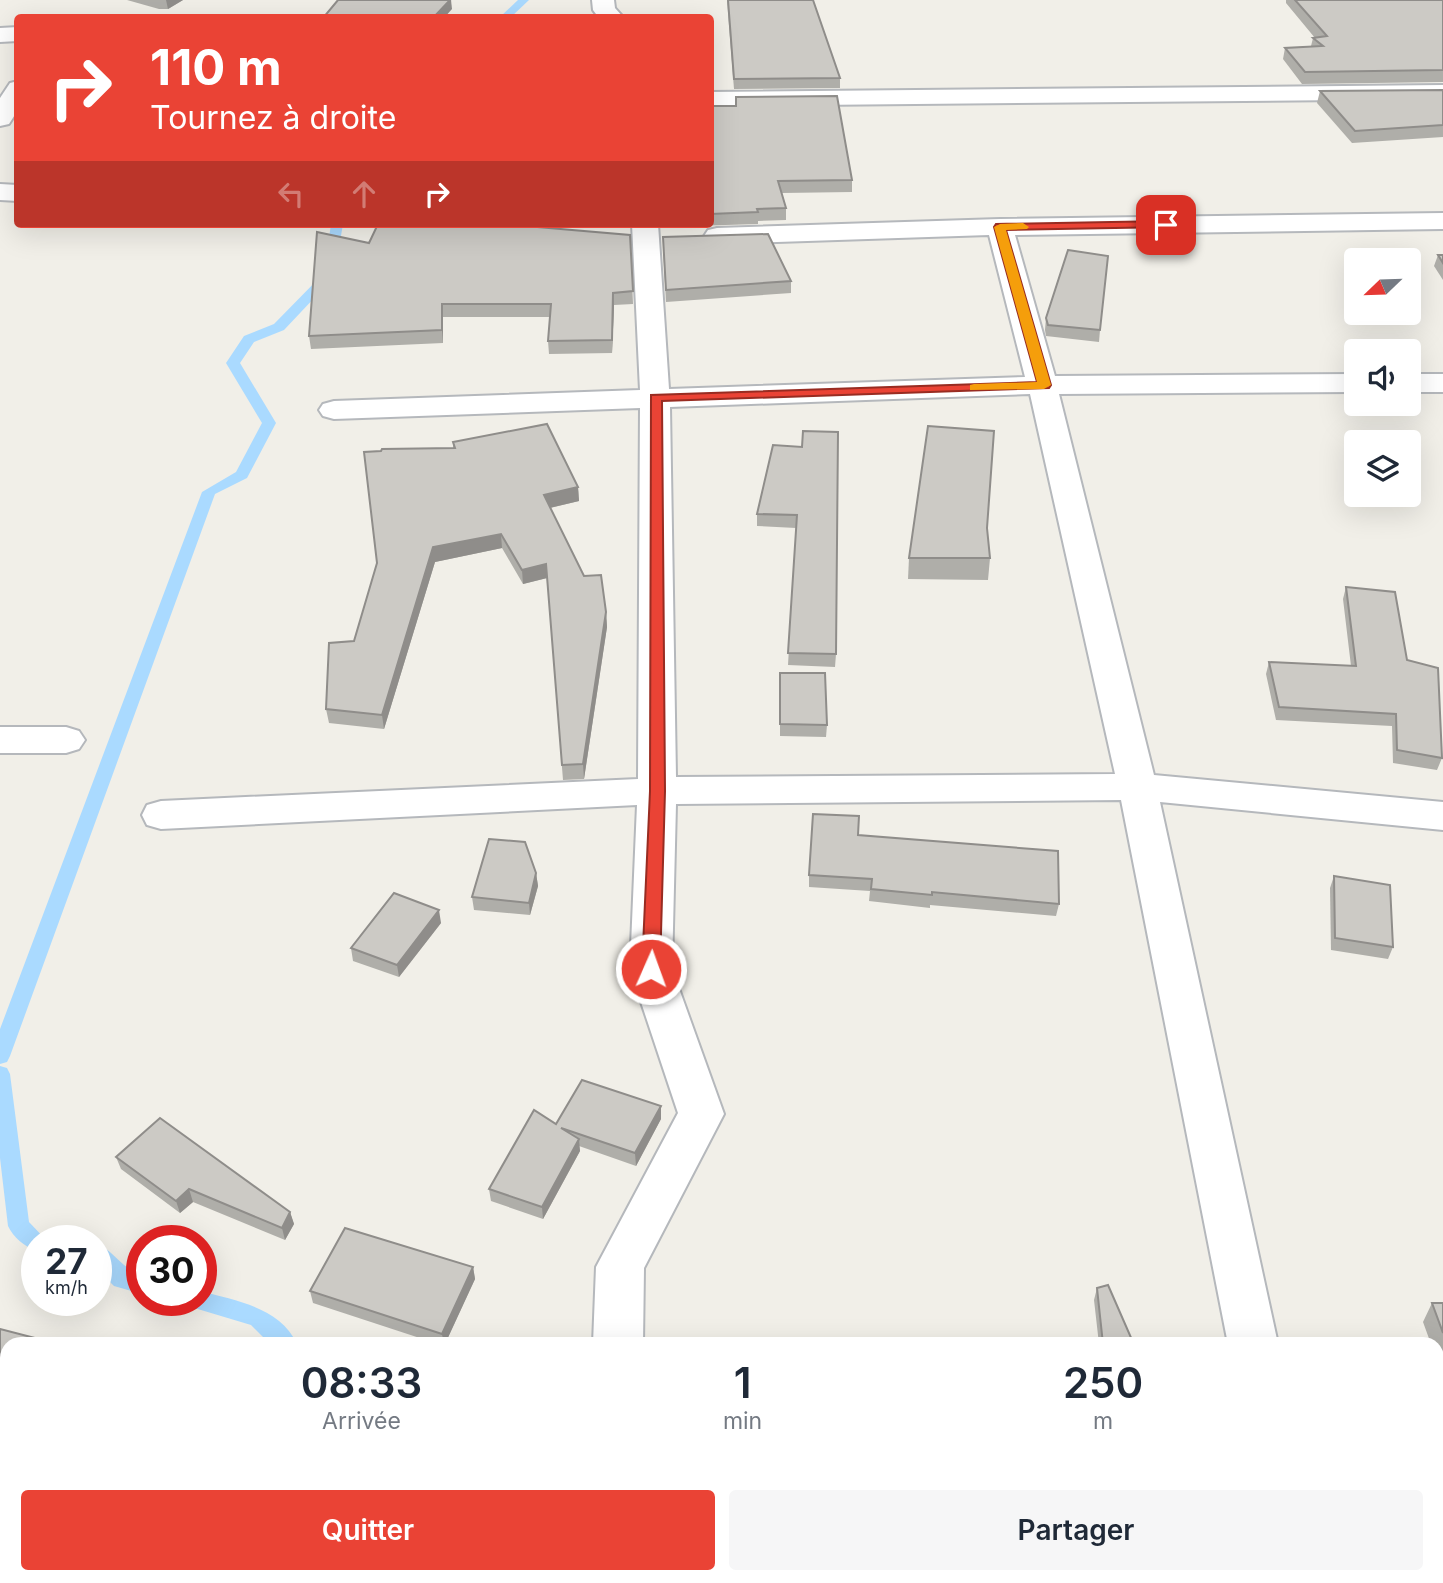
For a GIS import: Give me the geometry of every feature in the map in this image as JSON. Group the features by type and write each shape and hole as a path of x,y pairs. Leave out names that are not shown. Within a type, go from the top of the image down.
{"street":[{"path":"714,99 1443,92"},
{"path":"0,119 14,95"},
{"path":"618,1337 620,1267 701,1114 651,969 657,791 653,235 1443,221"},
{"path":"1000,227 1044,385 1138,787 1252,1337"},
{"path":"334,410 1044,385 1344,383"},
{"path":"0,740 66,740"},
{"path":"161,816 657,791 1138,787 1443,816"}],"building":[{"path":"338,0 450,0 437,14 326,14"},
{"path":"728,0 813,0 840,78 734,79"},
{"path":"1295,0 1443,0 1443,70 1305,72 1285,48 1323,46 1313,38 1327,36"},
{"path":"1443,90 1443,125 1355,131 1320,91"},
{"path":"837,96 852,180 778,181 786,208 714,214 714,106 736,106 736,97"},
{"path":"376,228 549,228 630,235 633,291 613,293 612,340 548,341 551,304 442,304 442,330 309,336 317,232 369,243"},
{"path":"768,234 791,281 666,290 663,237"},
{"path":"1068,250 1108,256 1100,330 1048,325 1046,318"},
{"path":"547,424 578,487 544,495 584,576 601,575 606,612 583,764 562,765 546,564 522,570 501,534 433,547 382,715 326,709 329,643 354,641 377,563 364,452 382,449 455,448 453,442"},
{"path":"928,426 994,431 987,528 990,558 909,558"},
{"path":"803,431 838,432 836,654 788,653 797,515 757,514 773,445 802,447"},
{"path":"1346,587 1395,592 1407,660 1438,668 1442,758 1397,750 1396,714 1279,707 1269,662 1356,666"},
{"path":"780,673 825,673 827,725 780,724"},
{"path":"813,814 859,816 858,835 1058,851 1059,904 871,889 872,879 809,875"},
{"path":"489,839 525,842 536,873 529,903 472,897"},
{"path":"1334,876 1390,885 1393,947 1335,938"},
{"path":"394,893 439,910 397,965 351,948"},
{"path":"582,1080 661,1106 635,1153 561,1128 579,1139 542,1207 489,1189 534,1110 556,1124"},
{"path":"160,1118 290,1212 282,1228 189,1189 176,1201 116,1157"},
{"path":"345,1228 473,1267 442,1334 310,1291"},
{"path":"1108,1285 1131,1337 1102,1337 1097,1288"},
{"path":"1432,1303 1443,1303 1443,1333"},
{"path":"0,1329 31,1337 0,1337"}],"waterway":[{"path":"508,14 524,0"},
{"path":"0,1056 209,492 242,475 269,423 233,363 249,339 279,327 330,274 336,228"},
{"path":"0,1074 21,1228"},
{"path":"112,1269 126,1280"},
{"path":"217,1305 258,1317 279,1337"}],"slow traffic":[{"path":"974,387 1044,385 1000,227 1023,227"}],"route":[{"path":"651,969 657,791 655,398 1044,385 1000,227 1166,225"}]}
